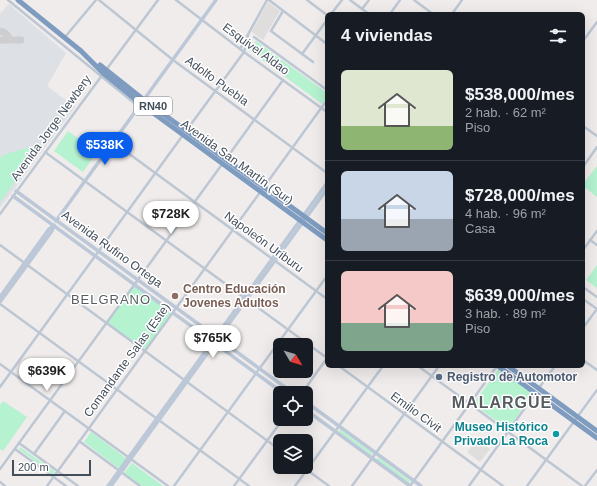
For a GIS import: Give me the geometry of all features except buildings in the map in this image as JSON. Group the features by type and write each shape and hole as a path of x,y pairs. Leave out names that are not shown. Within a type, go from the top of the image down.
{"highway":[{"name":"Avenida San Martín (Sur)","path":"18,0 81,51 103,73 141,103 185,132 262,189 325,239"},
{"name":"Avenida San Martín (Sur)","path":"262,189 325,232"},
{"path":"501,368 576,419 597,431"},
{"path":"510,368 537,391"},
{"path":"576,419 597,438"}],"main road":[{"path":"0,297 52,231 56,220 216,0"},
{"path":"305,217 325,186"},
{"name":"Avenida Rufino Ortega","path":"16,191 284,386"},
{"path":"108,486 158,420 301,221 325,192"},
{"name":"Avenida Rufino Ortega","path":"13,196 274,386"},
{"path":"0,303 26,264"},
{"path":"313,407 421,486"},
{"path":"313,415 410,486"},
{"path":"112,486 120,471"}],"street":[{"path":"8,0 141,103"},
{"path":"65,38 96,0"},
{"name":"Adolfo Puebla","path":"99,0 172,60 325,172"},
{"name":"Avenida Jorge Newbery","path":"0,214 158,0"},
{"name":"Esquivel Aldao","path":"176,0 325,111"},
{"path":"240,49 268,0 325,43"},
{"path":"307,0 325,14"},
{"path":"333,12 342,0"},
{"path":"350,0 366,12"},
{"path":"362,9 369,0"},
{"path":"391,12 400,0"},
{"path":"414,0 430,12"},
{"path":"453,12 462,0"},
{"path":"283,11 272,31 313,62"},
{"path":"585,38 597,22"},
{"path":"302,54 325,23"},
{"path":"0,387 244,52 248,35"},
{"path":"254,36 325,89"},
{"path":"0,469 283,80"},
{"name":"Comandante Salas (Este)","path":"47,486 325,103"},
{"path":"585,127 597,136"},
{"name":"Napoleón Uriburu","path":"113,142 325,298"},
{"path":"585,164 597,147"},
{"path":"45,152 325,357"},
{"path":"585,247 597,231"},
{"path":"590,240 597,245"},
{"path":"0,245 273,445"},
{"path":"174,486 325,279"},
{"path":"585,288 597,297"},
{"path":"585,300 597,309 585,325"},
{"path":"0,303 248,486"},
{"path":"307,386 325,361"},
{"path":"585,361 597,370"},
{"path":"0,364 168,486"},
{"name":"Emilio Civit","path":"341,368 503,486"},
{"path":"313,462 381,368"},
{"path":"421,368 584,486 597,470"},
{"path":"352,486 438,368"},
{"path":"410,486 497,368"},
{"path":"469,486 554,368"},
{"path":"527,486 597,390"},
{"path":"34,454 65,411"},
{"path":"234,486 278,426"},
{"path":"79,441 140,486"},
{"path":"19,443 78,486"},
{"path":"15,449 66,486"},
{"path":"295,486 304,474"},
{"path":"312,474 329,486"},
{"path":"0,482 5,486"}],"shaded area":[{"path":"268,2 280,11 263,40 252,31"},
{"path":"9,4 66,53 47,86 75,107 0,208 0,14"},
{"path":"477,440 490,449 480,462 467,452"}],"green space":[{"path":"256,41 325,92 325,100 322,104 249,50"},
{"path":"68,131 97,152 83,172 54,151"},
{"path":"43,143 0,202 0,159 3,155"},
{"path":"597,166 597,197 585,188 585,181"},
{"path":"597,265 597,288 586,280"},
{"path":"134,285 172,313 144,351 106,323"},
{"path":"499,369 533,394 508,429 473,404"},
{"path":"3,401 27,417 3,451 0,449 0,405"},
{"path":"339,430 341,430 373,455 339,432"},
{"path":"91,432 127,459 120,469 84,442"},
{"path":"20,447 55,473 52,474 20,450"},
{"path":"377,458 410,481 410,483 377,460"},
{"path":"132,463 163,486 142,486 124,473"}],"taxiway":[{"path":"0,31 4,32 8,36 9,38 7,40"},
{"path":"0,40 21,40"}],"place":[{"name":"Centro Educación Jovenes Adultos","path":"175,296"},
{"name":"Registro de Automotor","path":"439,377"},
{"name":"Museo Histórico Privado La Roca","path":"556,434"}],"district":[{"name":"BELGRANO","path":"111,299"},
{"name":"MALARGÜE","path":"502,402"}]}
